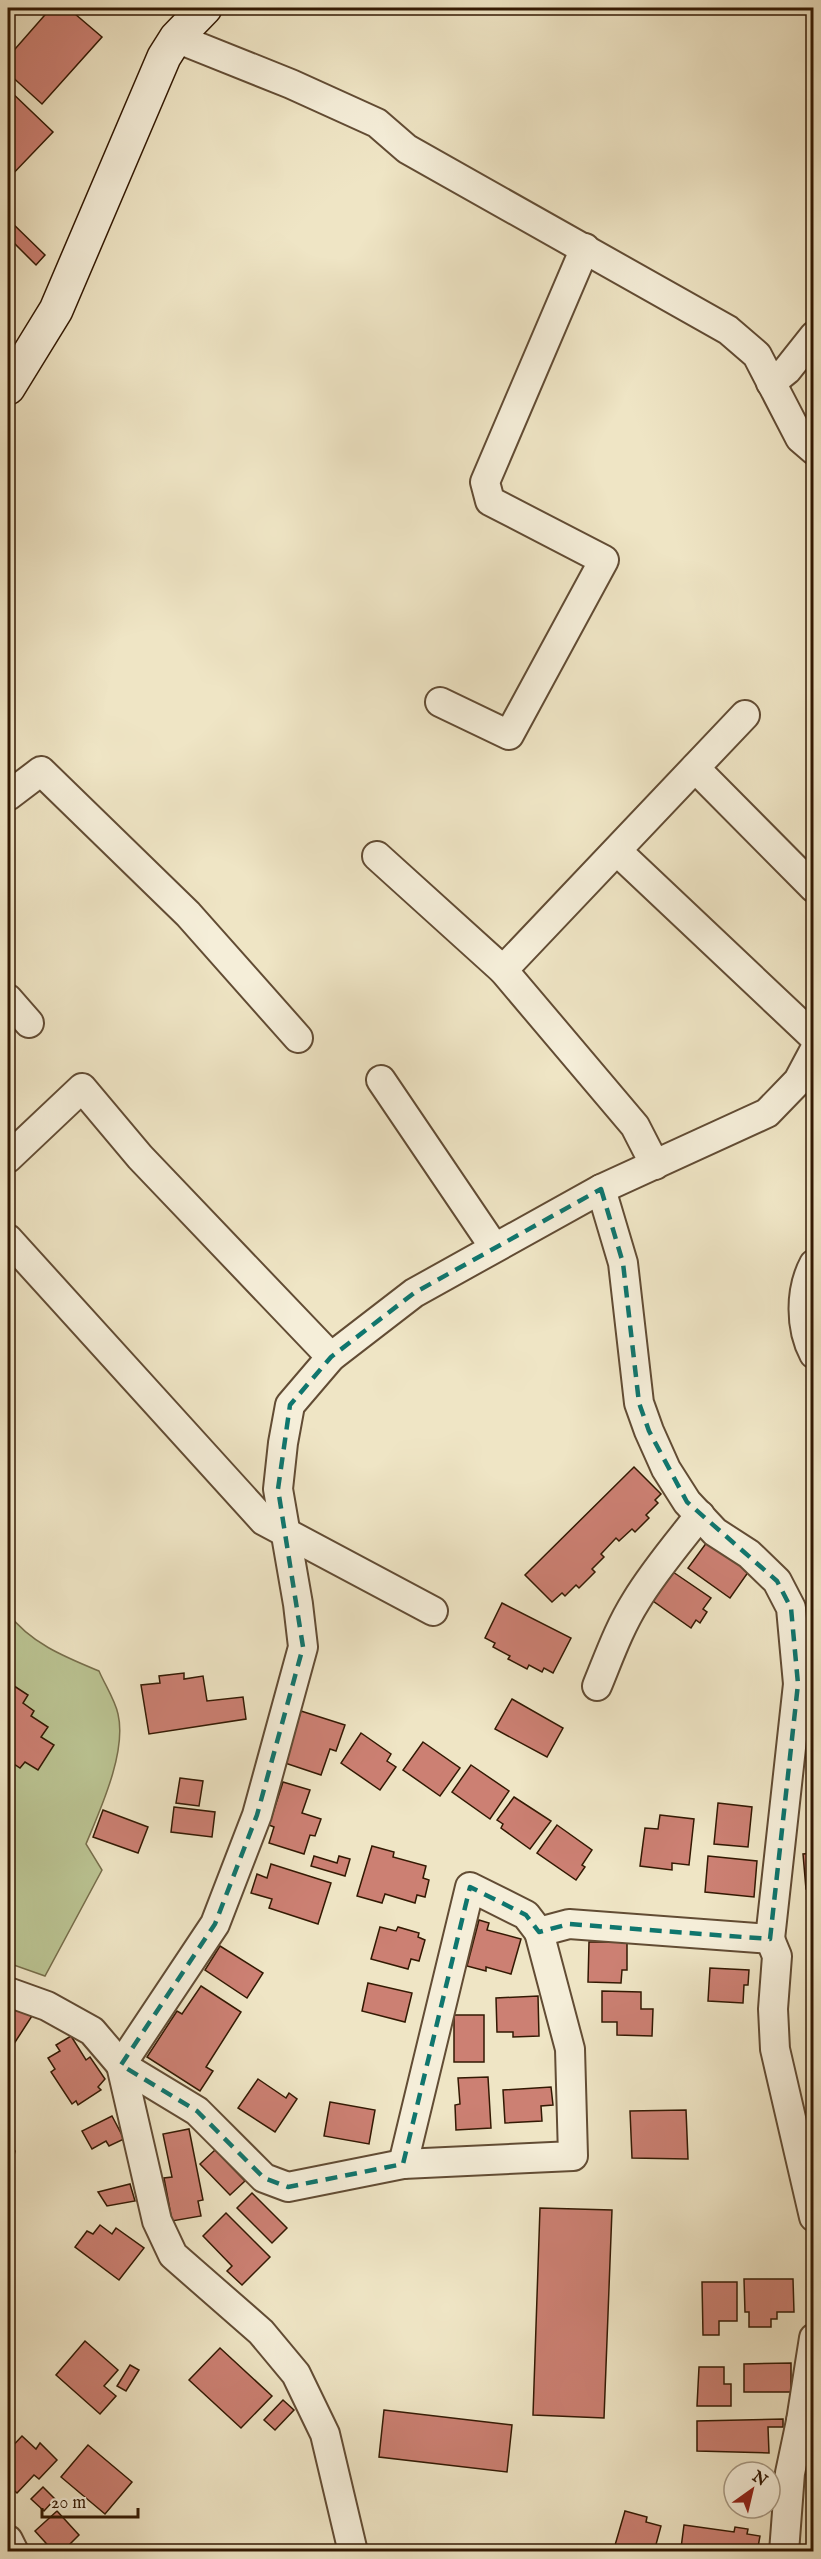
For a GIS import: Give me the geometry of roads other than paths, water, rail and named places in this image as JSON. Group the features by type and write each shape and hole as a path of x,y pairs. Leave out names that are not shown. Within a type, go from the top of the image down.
{"street":[{"path":"8,388 56,310 164,57 176,38 205,8"},
{"path":"176,38 291,84 377,123 407,149 728,330 757,356 800,438 813,450"},
{"path":"440,702 509,735 604,560 490,501 485,482 585,248"},
{"path":"771,383 787,370 813,336"},
{"path":"503,970 745,715"},
{"path":"695,768 813,888"},
{"path":"8,796 41,771 188,914 297,1038"},
{"path":"617,851 813,1037"},
{"path":"378,856 503,970 635,1126 656,1165"},
{"path":"8,999 29,1023"},
{"path":"353,2552 325,2434 296,2374 261,2332 173,2255 157,2221 121,2065 215,1924 257,1815 303,1647 278,1489 290,1405 331,1357 414,1293 602,1189 767,1113 798,1081 813,1052"},
{"path":"381,1080 494,1247"},
{"path":"8,1158 82,1088 140,1157 331,1357"},
{"path":"602,1189 622,1263 639,1403 666,1469 687,1502 715,1532 748,1554 777,1581 791,1608 806,1690 770,1939 777,1956 773,2009 775,2049 813,2217"},
{"path":"8,1239 264,1521 433,1611"},
{"path":"813,1264 805,1300 803,1325 813,1354"},
{"path":"597,1686 619,1632 636,1601 700,1515"},
{"path":"8,1992 47,2006 92,2031 121,2065 197,2111 264,2178 288,2187 403,2164 573,2156 570,2049 539,1932 526,1914 470,1887 403,2164"},
{"path":"539,1932 569,1924 770,1939"},
{"path":"784,2552 790,2473 807,2423 813,2338"},
{"path":"8,2540 14,2552"}]}
